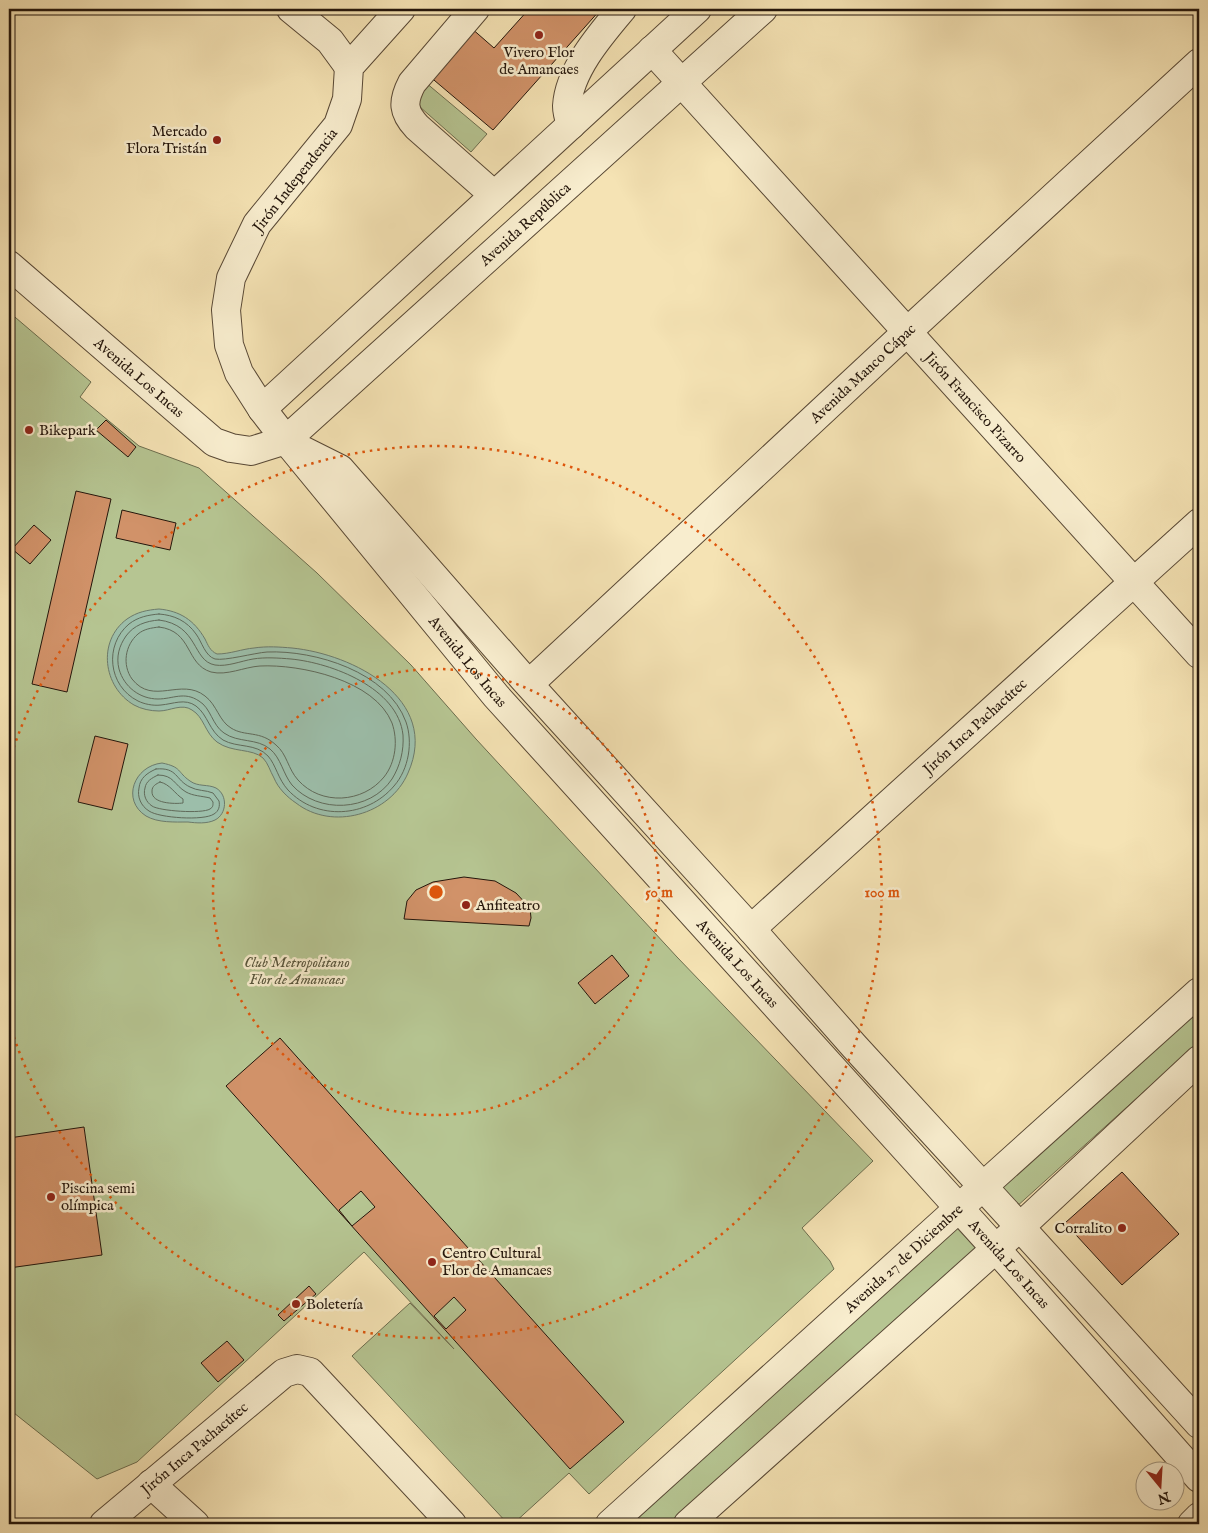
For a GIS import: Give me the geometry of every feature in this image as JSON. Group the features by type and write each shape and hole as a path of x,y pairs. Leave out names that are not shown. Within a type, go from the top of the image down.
{"street":[{"path":"292,9 330,41 349,67 401,9"},
{"path":"476,9 420,72 406,94 405,104 406,112 418,127 494,195"},
{"path":"571,125 567,108 570,87 599,36 622,9"},
{"path":"262,409 697,9"},
{"name":"Avenida República","path":"286,440 763,9"},
{"name":"Jirón Francisco Pizarro","path":"652,50 1199,654"},
{"name":"Avenida Manco Cápac","path":"530,684 907,332 1199,63"},
{"name":"Jirón Independencia","path":"286,440 262,409 239,373 229,346 226,310 231,278 257,224 338,125 347,100 349,67"},
{"name":"Avenida Los Incas","path":"9,265 214,442 231,448 251,451 286,440"},
{"name":"Avenida Los Incas","path":"286,440 306,453 340,469 854,1046 1199,1424"},
{"name":"Avenida Los Incas","path":"286,440 496,696 996,1248 1199,1478"},
{"name":"Jirón Inca Pachacútec","path":"751,929 1199,523"},
{"name":"Avenida 27 de Diciembre","path":"610,1524 1199,992"},
{"path":"688,1524 1020,1227 1199,1060"},
{"name":"Jirón Inca Pachacútec","path":"104,1524 284,1373 297,1369 310,1372 443,1521"},
{"path":"151,1484 195,1524"},
{"path":"1192,1524 1199,1518"}],"green space":[{"path":"425,82 487,134 471,152 420,107 418,100"},
{"name":"Club Metropolitano Flor de Amancaes","path":"9,312 91,382 80,397 139,446 199,468 317,573 411,665 476,739 677,957 873,1161 802,1228 830,1261 834,1269 589,1494 569,1473 513,1524 508,1524 352,1356 410,1303 454,1349 364,1252 137,1462 97,1479 9,1409"},
{"path":"1199,1007 1199,1042 1015,1208 998,1189"},
{"path":"956,1227 978,1251 672,1524 629,1524"}],"water":[{"path":"159,609 180,614 186,618 201,632 211,650 217,654 269,647 316,652 341,660 364,671 385,685 402,703 412,723 415,747 408,773 399,787 388,799 374,808 359,814 343,817 326,816 310,811 293,801 283,792 263,758 253,753 229,748 217,742 192,710 180,707 156,711 134,705 124,697 110,676 108,651 111,639 117,628 127,619 142,612"},
{"path":"162,763 176,768 193,783 213,787 220,791 223,795 224,809 219,817 205,823 167,822 146,816 138,809 133,793 138,777 152,765"}],"building":[{"path":"529,9 601,9 493,130 428,75 470,27 494,48"},
{"path":"106,420 136,447 128,457 96,430"},
{"path":"76,491 111,499 67,692 32,684"},
{"path":"122,510 176,523 170,550 116,538"},
{"path":"34,525 51,540 30,564 12,549"},
{"path":"95,736 128,744 112,810 78,802"},
{"name":"Anfiteatro","path":"464,877 495,881 516,893 530,908 531,918 529,926 404,919 407,901 416,890 433,882"},
{"path":"612,955 629,976 595,1004 578,983"},
{"name":"Centro Cultural Flor de Amancaes","path":"280,1038 624,1422 570,1469 226,1086","holes":["361,1191 375,1207 352,1226 339,1210","454,1297 466,1310 446,1329 434,1316"]},
{"name":"Piscina semi olímpica","path":"84,1127 102,1255 9,1268 9,1138"},
{"name":"Corralito","path":"1122,1172 1179,1234 1122,1285 1065,1223"},
{"name":"Boletería","path":"309,1286 316,1294 284,1321 278,1315"},
{"path":"227,1341 244,1360 218,1382 201,1363"}],"place":[{"name":"Vivero Flor de Amancaes","path":"539,35"},
{"name":"Mercado Flora Tristán","path":"217,140"},
{"name":"Bikepark","path":"29,430"},
{"name":"Anfiteatro","path":"466,905"},
{"name":"Piscina semi olímpica","path":"51,1197"},
{"name":"Corralito","path":"1122,1228"},
{"name":"Centro Cultural Flor de Amancaes","path":"432,1262"},
{"name":"Boletería","path":"296,1304"}]}
